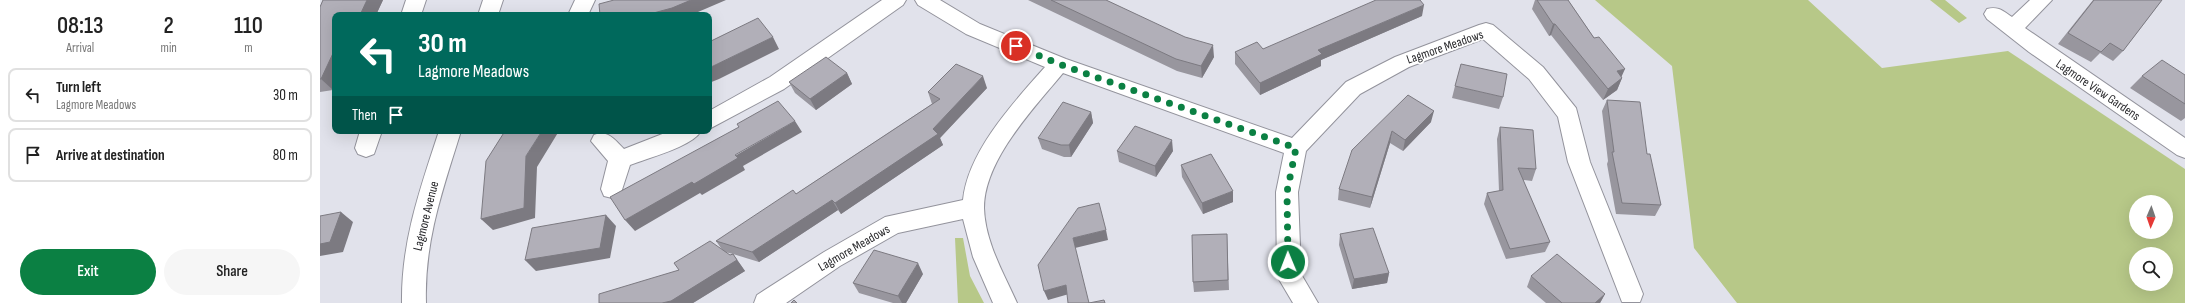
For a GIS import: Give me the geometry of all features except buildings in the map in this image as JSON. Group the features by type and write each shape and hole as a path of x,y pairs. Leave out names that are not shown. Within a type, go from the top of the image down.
{"street":[{"path":"412,12 416,0"},
{"path":"489,12 493,0"},
{"path":"579,12 585,0"},
{"path":"712,119 777,83 896,0"},
{"path":"925,0 973,29 1059,64 1296,148 1287,192 1289,276 1306,303"},
{"path":"2012,29 2042,0"},
{"name":"Lagmore View Gardens","path":"1994,14 2012,29 2185,149"},
{"name":"Lagmore Meadows","path":"1296,148 1353,88 1402,62 1486,30 1536,73 1568,114 1579,162 1631,294"},
{"path":"1005,303 982,252 973,207 981,170 1018,113 1059,64"},
{"name":"Lagmore Avenue","path":"414,303 413,270 418,240 425,210 449,134"},
{"path":"620,159 665,143 684,134"},
{"path":"602,141 620,159"},
{"path":"612,189 620,159"},
{"name":"Lagmore Meadows","path":"766,303 832,259 893,224 973,207"}],"green space":[{"path":"1595,0 1808,0 1882,68 2008,51 2185,169 2185,303 1737,303 1694,248 1672,66"},
{"path":"1930,0 1945,0 1967,18 1959,23"},
{"path":"955,238 963,238 970,276 984,303 958,303"}],"route":[{"path":"1016,46 1059,64 1296,148 1287,192 1288,262"}]}
